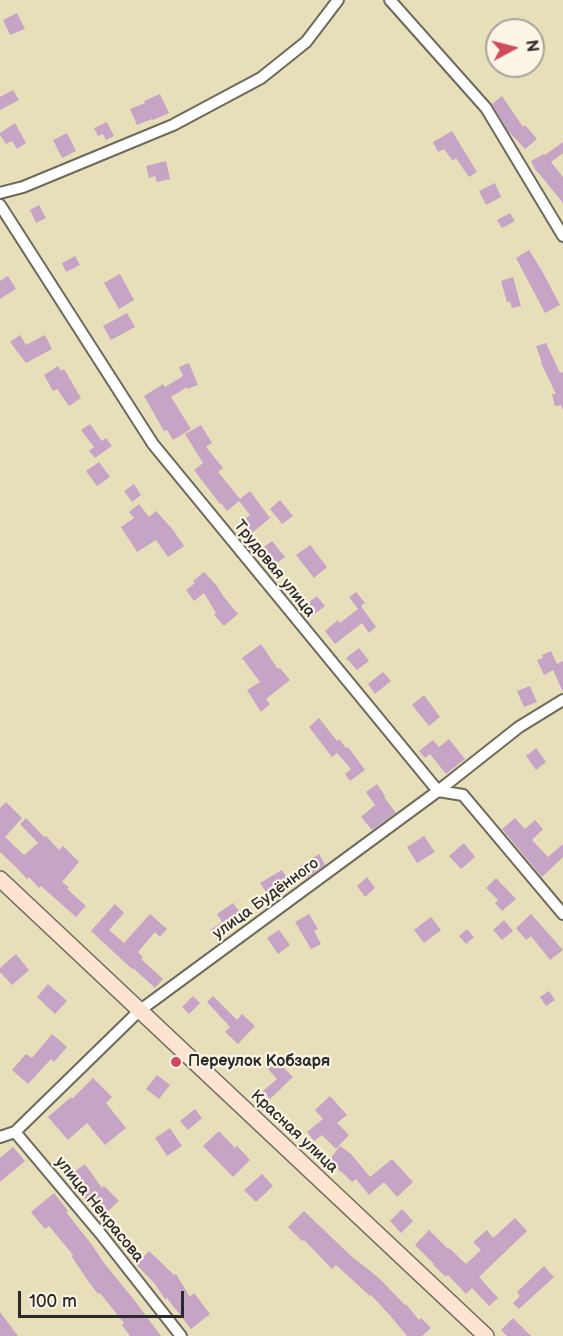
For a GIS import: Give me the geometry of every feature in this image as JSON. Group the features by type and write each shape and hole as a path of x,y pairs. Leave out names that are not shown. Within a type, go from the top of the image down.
{"main road":[{"name":"Красная улица","path":"0,879 486,1336"}],"street":[{"path":"0,193 22,187 173,124 261,78 306,42 338,0"},
{"path":"390,0 486,108 563,236"},
{"name":"Трудовая улица","path":"0,205 153,444 438,791"},
{"name":"улица Будённого","path":"0,1137 15,1132 139,1011 438,791 519,727 563,700"},
{"path":"438,791 463,795 563,914"},
{"name":"улица Некрасова","path":"15,1132 100,1233 181,1336"}],"building":[{"path":"17,13 25,29 10,35 3,20"},
{"path":"13,90 19,100 0,110 0,97"},
{"path":"160,94 169,113 137,125 130,109"},
{"path":"502,96 523,127 525,125 537,139 525,149 508,131 492,104"},
{"path":"107,122 114,136 106,140 103,134 98,136 94,128"},
{"path":"15,123 26,143 17,149 12,141 6,144 0,135"},
{"path":"452,131 477,172 469,177 456,158 453,161 444,149 438,152 433,142"},
{"path":"67,133 76,151 62,158 53,140"},
{"path":"563,142 563,153 551,162 563,177 563,203 536,171 531,161 545,155"},
{"path":"166,161 170,179 157,182 155,176 149,178 146,166"},
{"path":"495,183 501,197 486,205 479,191"},
{"path":"39,205 46,218 36,223 30,210"},
{"path":"510,213 515,221 502,228 497,220"},
{"path":"529,250 560,305 545,313 516,258"},
{"path":"75,256 80,265 66,272 62,263"},
{"path":"120,274 134,300 119,309 104,283"},
{"path":"8,276 16,289 0,299 0,281"},
{"path":"513,277 521,306 512,308 510,302 507,302 501,281"},
{"path":"127,313 135,327 111,340 103,326"},
{"path":"20,335 26,345 45,335 52,349 26,363 10,342"},
{"path":"546,343 560,373 563,372 563,410 561,405 555,406 552,394 556,394 541,363 536,346"},
{"path":"189,363 198,385 187,389 187,387 171,397 191,429 173,440 167,430 164,431 144,396 163,384 165,387 183,376 179,367"},
{"path":"58,366 61,371 64,369 81,398 69,406 57,389 53,391 44,375"},
{"path":"90,424 102,441 106,438 112,446 95,458 89,451 94,447 81,430"},
{"path":"201,425 212,443 206,447 223,468 218,472 240,499 250,491 270,518 247,537 237,525 250,515 239,501 227,511 194,470 203,463 185,434"},
{"path":"99,462 110,477 97,486 86,471"},
{"path":"134,484 141,495 132,502 124,491"},
{"path":"280,500 293,516 282,524 270,509"},
{"path":"139,504 149,517 156,511 184,546 168,557 156,540 137,552 121,527 134,518 129,512"},
{"path":"272,541 285,557 272,567 259,551"},
{"path":"310,545 327,567 314,578 296,555"},
{"path":"204,572 238,614 224,626 214,615 216,613 204,593 194,601 186,590"},
{"path":"356,592 365,603 361,606 376,627 369,633 362,623 335,644 325,631 338,620 340,623 358,609 349,597"},
{"path":"317,596 325,606 311,617 303,607"},
{"path":"261,644 278,669 280,668 290,680 266,699 270,704 261,712 247,690 260,682 242,658"},
{"path":"359,648 369,661 357,670 346,658"},
{"path":"551,651 557,664 563,661 563,692 553,670 544,675 537,660"},
{"path":"383,672 391,681 375,694 368,684"},
{"path":"530,686 537,702 524,707 517,691"},
{"path":"424,695 440,717 429,726 412,705"},
{"path":"319,718 337,741 339,739 346,748 348,747 365,770 350,781 345,774 351,769 337,753 332,757 309,727"},
{"path":"449,739 465,759 446,774 430,754 425,758 419,751 433,740 439,747"},
{"path":"536,748 546,762 536,770 526,756"},
{"path":"377,784 396,813 372,830 361,817 375,805 366,792"},
{"path":"6,802 22,818 5,837 24,855 38,843 20,824 26,818 59,850 63,846 79,862 62,882 86,906 76,917 41,886 39,888 29,877 27,879 0,852 0,808"},
{"path":"515,818 525,829 535,820 543,829 532,840 548,857 563,844 563,857 542,877 502,829"},
{"path":"424,836 435,852 417,863 407,847"},
{"path":"464,843 475,857 461,869 449,856"},
{"path":"319,854 325,865 305,879 297,868"},
{"path":"282,870 292,887 272,901 260,883"},
{"path":"367,877 375,888 365,897 357,886"},
{"path":"496,878 516,899 502,911 495,903 498,900 486,888"},
{"path":"233,903 246,920 217,940 210,930 222,922 217,914"},
{"path":"115,904 124,913 109,930 124,943 150,914 167,929 160,937 155,932 138,952 143,957 141,959 163,979 155,988 91,931"},
{"path":"309,914 318,929 314,931 321,944 311,949 295,922"},
{"path":"531,914 563,950 550,960 531,936 526,940 516,928"},
{"path":"431,917 441,930 424,943 414,930"},
{"path":"504,920 513,931 502,940 493,930"},
{"path":"467,929 474,937 466,944 459,936"},
{"path":"279,930 290,945 278,954 267,938"},
{"path":"16,954 29,970 12,985 0,972 0,968"},
{"path":"48,984 67,1001 55,1014 37,997"},
{"path":"549,991 555,1000 546,1006 540,997"},
{"path":"193,996 200,1003 189,1014 182,1007"},
{"path":"213,996 237,1020 242,1014 255,1026 238,1044 225,1032 230,1027 207,1002"},
{"path":"52,1034 67,1047 54,1062 51,1059 28,1084 12,1070 26,1054 32,1058"},
{"path":"276,1060 293,1077 270,1099 263,1091 277,1079 267,1068"},
{"path":"157,1075 170,1085 159,1099 146,1089"},
{"path":"93,1078 112,1097 106,1103 126,1128 105,1145 87,1123 68,1140 48,1117 71,1097 72,1099"},
{"path":"330,1096 347,1115 337,1123 349,1135 336,1149 322,1135 314,1141 307,1132 323,1119 315,1110"},
{"path":"195,1109 202,1118 188,1130 180,1121"},
{"path":"170,1128 182,1146 167,1156 155,1138"},
{"path":"219,1131 250,1160 233,1177 203,1146"},
{"path":"340,1146 351,1154 370,1177 392,1159 413,1182 397,1197 384,1182 369,1195 356,1179 352,1182 328,1162"},
{"path":"13,1147 25,1161 0,1182 0,1158"},
{"path":"85,1164 102,1188 104,1186 119,1201 103,1216 77,1191 67,1177"},
{"path":"262,1174 273,1186 256,1202 244,1190"},
{"path":"54,1193 104,1263 161,1336 130,1336 122,1325 124,1323 88,1281 72,1257 73,1255 49,1226 45,1229 31,1212"},
{"path":"402,1209 413,1221 401,1233 390,1221"},
{"path":"304,1211 350,1255 380,1279 419,1320 421,1318 431,1328 422,1336 407,1336 371,1295 336,1265 332,1269 288,1227"},
{"path":"515,1218 527,1231 479,1277 498,1298 489,1306 472,1288 466,1294 448,1275 446,1277 433,1265 415,1245 429,1230 466,1264 481,1250 473,1242 487,1230 493,1238"},
{"path":"149,1251 174,1275 176,1274 190,1297 194,1293 210,1314 191,1329 136,1264"},
{"path":"544,1266 554,1277 519,1309 513,1303 520,1296 517,1292"},
{"path":"0,1312 18,1336 0,1336"},
{"path":"513,1318 531,1336 507,1336 501,1330"}],"place":[{"name":"Переулок Кобзаря","path":"176,1062"}]}
